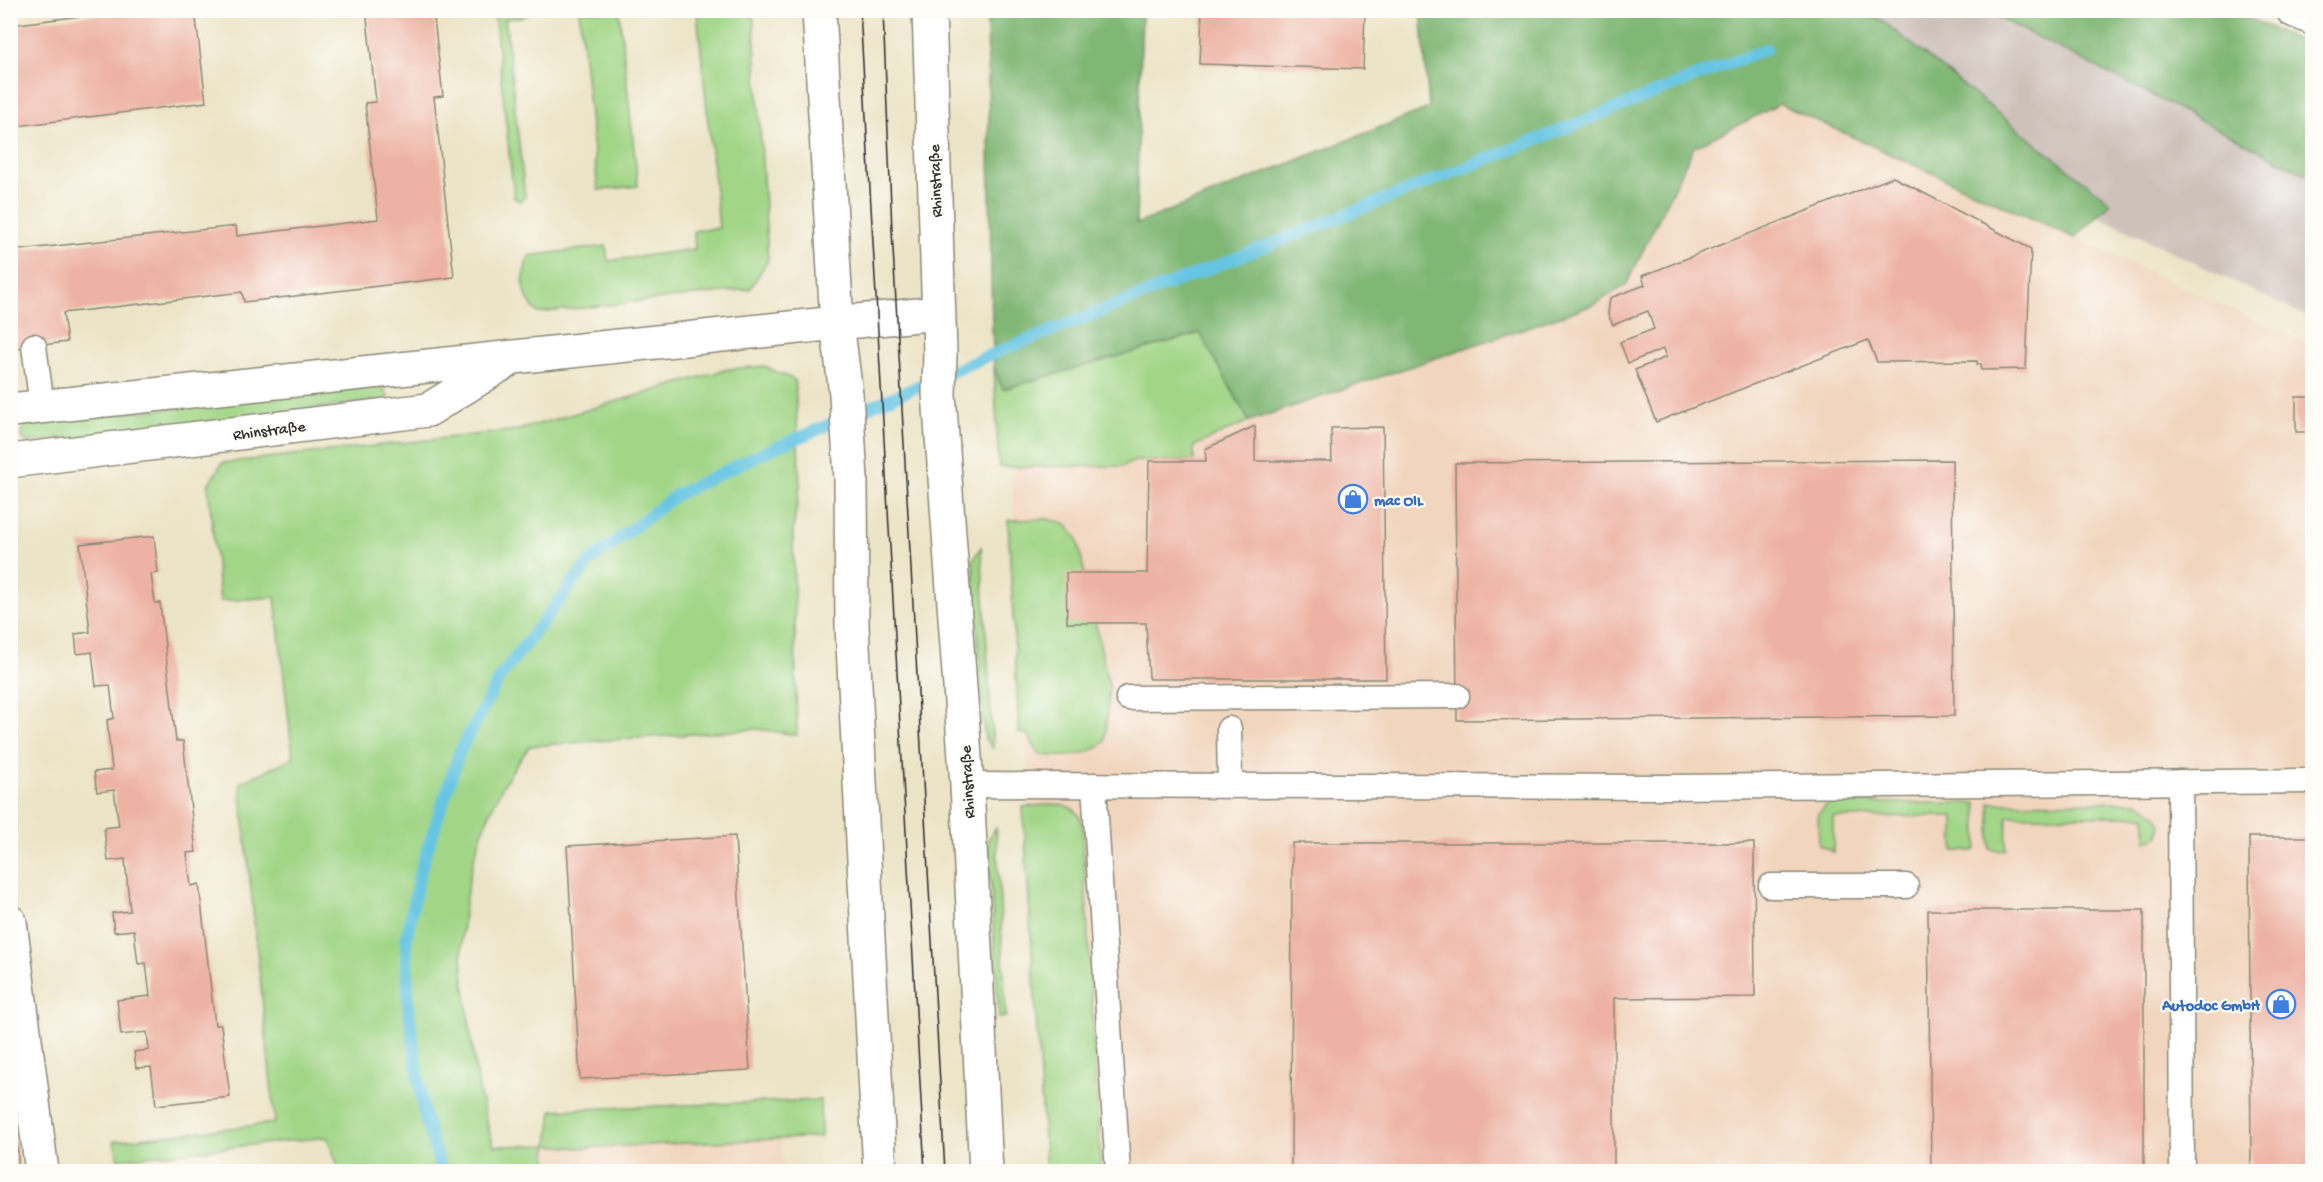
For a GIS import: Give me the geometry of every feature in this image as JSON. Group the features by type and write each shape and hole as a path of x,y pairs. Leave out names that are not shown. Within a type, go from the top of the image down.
{"main road":[{"path":"819,10 837,323 846,394 851,479 852,626 880,1172"},
{"name":"Rhinstraße","path":"929,10 940,352 939,394 967,785 986,1172"},
{"path":"2294,10 2313,18"},
{"name":"Rhinstraße","path":"26,408 938,313"},
{"name":"Rhinstraße","path":"10,461 428,410 514,357"},
{"path":"10,922 42,1172"}],"lane":[{"path":"26,408 34,346"},
{"path":"1128,698 1456,696"},
{"path":"1229,729 1230,785"},
{"path":"967,785 1666,787 2313,781"},
{"path":"2181,782 2182,1172"},
{"path":"1094,785 1118,1172"},
{"path":"1771,886 1906,886"}],"shaded area":[{"path":"1670,11 1986,11 2312,177 2312,319"},
{"path":"1780,104 2312,346 2312,1171 1059,1171 1031,817 1008,406"},
{"path":"781,1139 783,1171 546,1172 548,1145 582,1148"}],"green space":[{"path":"1421,10 1863,11 1880,19 2111,203 2075,238 1780,104 1694,147 1626,285 1593,305 1249,421 1200,333 1003,389 994,368 992,329 987,11 1142,11 1136,224 1429,108"},
{"path":"494,11 526,11 526,16 505,19 525,197 520,201 514,198"},
{"path":"579,11 619,11 638,186 598,190"},
{"path":"697,11 753,11 768,260 750,289 538,313 525,293 523,279 529,256 606,246 608,261 695,249 694,231 719,228"},
{"path":"1986,11 2233,11 2312,46 2312,177"},
{"path":"1200,333 1249,421 1194,446 1194,461 1135,461 1123,466 999,467 994,368 1003,389"},
{"path":"764,366 795,380 800,486 793,529 797,735 758,729 530,746 502,788 481,835 474,859 464,910 462,956 473,1053 485,1116 494,1146 548,1145 546,1172 340,1171 327,1137 118,1159 114,1141 275,1123 240,783 293,758 275,597 220,601 208,485 222,463 518,430 728,369"},
{"path":"382,386 388,396 386,400 28,443 21,437 25,424"},
{"path":"1047,519 1064,523 1077,538 1109,686 1105,742 1082,754 1040,755 1027,734 1019,733 1008,520"},
{"path":"981,547 993,748 985,739 973,560"},
{"path":"2138,802 2157,815 2161,824 2158,837 2146,841 2146,816 2007,816 2006,849 1999,851 1990,849 1990,803"},
{"path":"1829,803 1977,803 1977,847 1974,851 1954,851 1954,816 1833,817 1833,852 1819,845 1818,813"},
{"path":"1053,804 1072,808 1082,823 1101,1171 1046,1171 1023,807"},
{"path":"996,828 1006,1017 999,1018 988,839"},
{"path":"820,1100 821,1137 581,1148 548,1145 552,1110"}],"building":[{"path":"130,10 195,10 206,102 10,127 10,25"},
{"path":"366,10 433,10 443,96 434,97 454,277 244,302 242,292 63,313 67,342 10,349 10,251 236,226 237,236 378,219 365,103 376,102"},
{"path":"1202,10 1365,12 1363,69 1200,64"},
{"path":"1893,177 2031,249 2026,369 1981,370 1981,364 1977,364 1977,361 1877,362 1868,340 1656,422 1635,370 1666,357 1663,349 1628,363 1620,342 1654,329 1648,311 1613,325 1608,314 1610,298 1645,285 1642,276"},
{"path":"2296,397 2312,397 2312,432 2296,432"},
{"path":"1255,426 1255,461 1332,461 1331,428 1383,427 1386,679 1149,679 1146,623 1067,623 1066,573 1147,573 1149,461 1206,461 1205,449"},
{"path":"1952,460 1954,716 1457,720 1455,463"},
{"path":"154,536 158,573 151,574 155,603 160,603 176,741 183,741 196,852 187,853 191,886 199,884 215,1025 221,1025 230,1097 156,1105 151,1067 136,1068 134,1052 149,1050 147,1032 121,1035 117,1000 150,996 146,963 138,964 134,930 114,932 112,913 130,911 125,859 108,861 104,828 119,826 114,790 97,792 94,772 112,770 107,720 114,718 110,685 96,686 92,652 77,654 75,634 90,632 80,544"},
{"path":"735,836 750,1070 580,1079 567,846"},
{"name":"Autodoc GmbH","path":"2249,837 2312,837 2312,1172 2251,1172"},
{"path":"1292,843 1754,843 1755,997 1614,998 1614,1172 1291,1172"},
{"path":"1928,910 2144,910 2144,1172 1931,1172"},
{"path":"17,1137 19,1172 10,1172 10,1138"}],"waterway":[{"path":"442,1172 424,1114 409,1012 406,940 420,872 460,751 500,677 589,562 676,495 754,457 995,353 1766,49"}],"tram line":[{"path":"860,10 925,1172"},
{"path":"883,10 892,231 945,1172"}],"place":[{"name":"mac OIL","path":"1353,499"},
{"name":"Autodoc GmbH","path":"2281,1004"}]}
